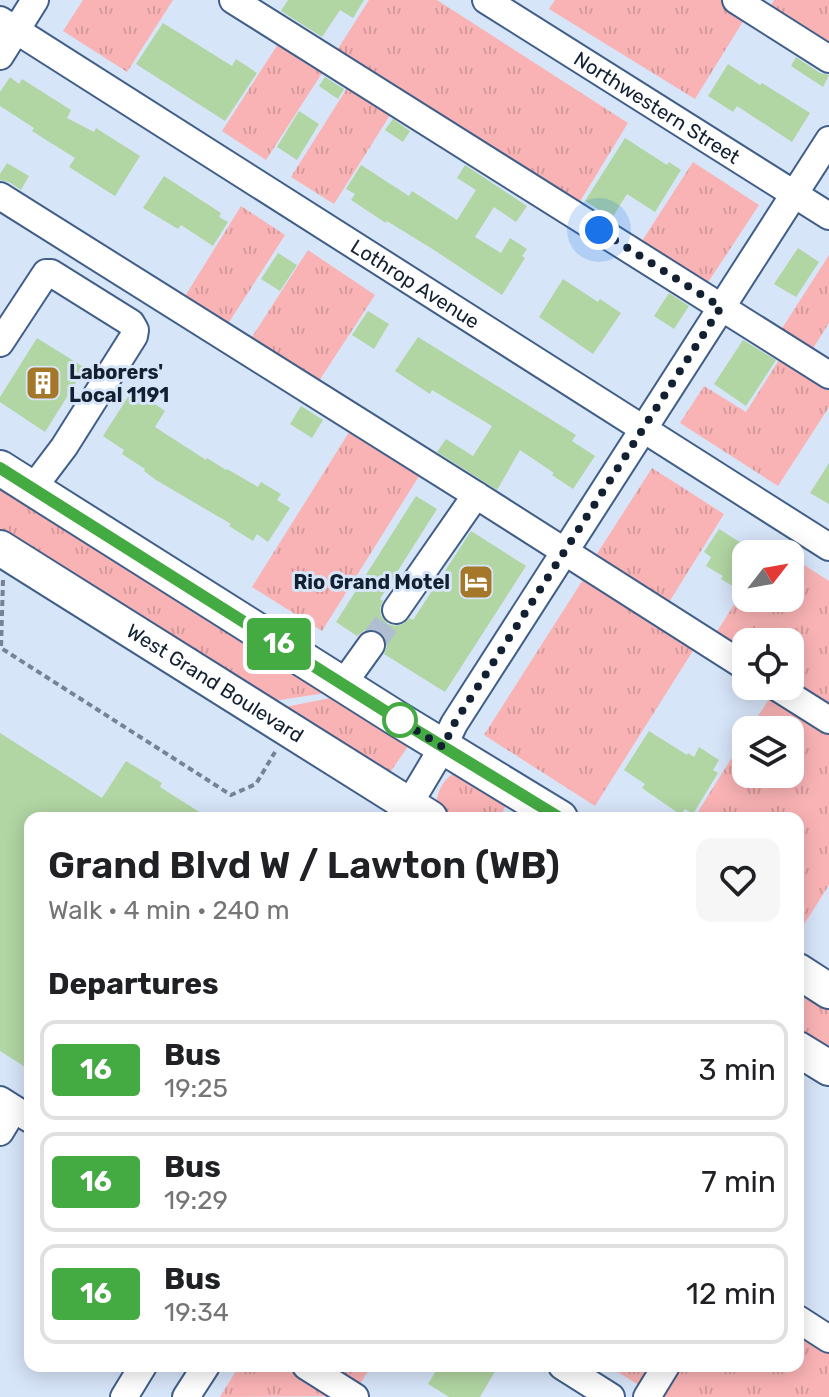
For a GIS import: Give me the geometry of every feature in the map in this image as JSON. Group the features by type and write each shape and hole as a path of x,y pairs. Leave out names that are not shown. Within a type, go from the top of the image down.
{"main road":[{"path":"0,468 548,812"},
{"name":"West Grand Boulevard","path":"1,562 419,811"},
{"path":"804,975 829,991"},
{"path":"804,1053 829,1068"}],"street":[{"path":"0,56 8,25 35,0"},
{"path":"233,0 829,375"},
{"name":"Northwestern Street","path":"486,0 829,216"},
{"path":"736,0 829,59"},
{"name":"Lothrop Avenue","path":"8,25 829,547"},
{"path":"419,811 454,724 829,140"},
{"path":"0,196 732,658"},
{"path":"0,343 46,273 51,273 131,323 135,330 64,447 33,488"},
{"path":"396,610 476,495"},
{"path":"343,684 371,645"},
{"path":"797,700 829,720"},
{"path":"0,1132 15,1110"},
{"path":"804,1323 829,1339"},
{"path":"124,1397 139,1372"},
{"path":"186,1397 202,1372"},
{"path":"315,1372 350,1396"},
{"path":"571,1372 611,1397"},
{"path":"647,1397 662,1372"}],"path":[{"path":"1,562 1,648 231,795 256,784 275,752"}],"green space":[{"path":"83,0 173,0 127,72 63,31"},
{"path":"369,0 437,0 628,123 576,208 334,55"},
{"path":"555,0 722,0 747,15 695,99 549,9"},
{"path":"774,0 829,0 829,48 768,11"},
{"path":"280,41 324,70 266,160 222,131"},
{"path":"349,85 392,112 334,204 291,177"},
{"path":"693,162 759,205 705,287 640,244"},
{"path":"241,206 285,235 226,327 182,301"},
{"path":"308,250 375,295 317,384 250,340"},
{"path":"829,255 829,323 810,353 779,333"},
{"path":"781,357 829,388 829,407 778,486 680,423 704,386 746,412"},
{"path":"351,429 421,473 322,631 252,587"},
{"path":"652,468 724,514 666,607 593,560"},
{"path":"0,480 332,692 267,702 0,532"},
{"path":"804,565 829,581 829,711 804,695 804,628 732,628 732,648 714,636 732,608 732,612 804,612"},
{"path":"586,575 696,646 595,806 484,735"},
{"path":"340,696 411,742 387,777 275,709"},
{"path":"768,700 777,700 802,716 758,716"},
{"path":"804,717 829,733 829,885 804,925 804,812 698,812 732,757 732,788 804,788"},
{"path":"454,773 464,774 507,802 503,812 442,812 437,804 438,794"},
{"path":"804,991 829,1006 829,1058 804,1043"},
{"path":"804,1337 829,1353 829,1397 658,1397 618,1372 804,1372"},
{"path":"235,1372 298,1372 336,1396 220,1397"},
{"path":"331,1372 367,1372 357,1389"}],"building":[{"path":"288,0 364,0 353,18 340,10 322,37 281,11"},
{"path":"163,23 232,66 236,59 257,73 225,121 136,64"},
{"path":"796,57 820,73 829,75 823,87 791,66"},
{"path":"728,64 810,113 792,142 737,106 733,112 708,96"},
{"path":"10,77 19,84 22,79 71,110 67,118 94,132 96,128 140,156 115,196 69,167 75,158 0,106 0,92"},
{"path":"325,77 344,89 338,99 319,86"},
{"path":"299,111 319,124 297,160 277,147"},
{"path":"393,119 410,131 403,142 385,130"},
{"path":"625,138 667,165 669,162 681,170 655,212 627,194 612,218 585,201"},
{"path":"7,163 29,176 21,190 0,180"},
{"path":"361,165 409,196 412,191 457,220 476,190 457,178 465,165 527,206 516,222 494,207 475,237 501,253 510,238 527,249 522,256 525,258 502,295 351,200 355,194 346,189"},
{"path":"164,176 221,213 219,217 228,222 213,246 181,225 178,229 143,208"},
{"path":"798,248 819,262 796,297 774,284"},
{"path":"278,253 297,265 280,291 261,279"},
{"path":"563,279 621,313 593,354 539,317"},
{"path":"669,293 689,306 674,329 654,316"},
{"path":"368,311 389,324 374,349 352,335"},
{"path":"418,337 576,435 572,441 595,456 573,489 520,450 497,490 437,452 446,439 473,456 492,426 432,390 430,394 395,371"},
{"name":"Laborers' Local 1191","path":"37,338 85,368 45,432 0,402 0,397"},
{"path":"743,340 776,360 746,406 714,384"},
{"path":"133,389 165,411 155,427 206,460 258,487 261,482 281,494 277,500 290,508 268,542 257,534 253,541 229,526 231,524 156,480 122,454 124,450 103,436"},
{"path":"301,406 323,420 312,438 290,424"},
{"path":"829,463 829,504 810,493"},
{"name":"Rio Grand Motel","path":"416,496 437,509 380,599 383,601 381,616 388,624 395,626 410,618 413,620 471,531 526,566 445,692 384,654 386,639 380,632 365,630 357,636 336,622"},
{"path":"719,529 736,540 732,540 732,586 706,566 711,557 704,552"},
{"path":"649,731 687,755 694,757 699,747 719,760 713,770 718,773 694,812 685,809 677,812 642,788 645,784 624,770"},
{"path":"0,733 102,798 126,761 162,783 160,787 200,812 24,812 24,1066 0,1051"},
{"path":"435,1372 495,1372 480,1397 449,1397 428,1384"}],"tunnel":[{"path":"371,645 396,610"}],"bus line":[{"name":"16","path":"0,468 550,812"}],"place":[{"name":"Laborers' Local 1191","path":"43,383"},
{"name":"Rio Grand Motel","path":"476,582"}],"route":[{"path":"400,720 396,718 443,747 454,724 721,307 599,230"}]}
